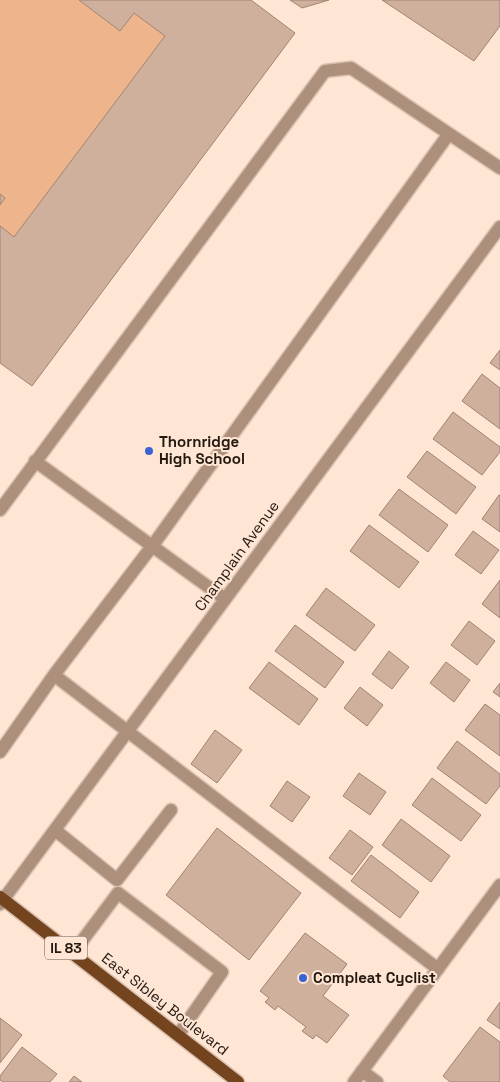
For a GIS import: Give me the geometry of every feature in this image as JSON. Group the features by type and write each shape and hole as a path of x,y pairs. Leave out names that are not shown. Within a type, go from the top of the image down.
{"main road":[{"name":"East Sibley Boulevard","path":"1,900 73,953 238,1082"}],"street":[{"path":"0,510 325,71 351,68 448,135 500,168"},
{"path":"0,752 54,675 153,545 448,135"},
{"name":"Champlain Avenue","path":"1,900 55,830 500,226"},
{"path":"35,461 225,599"},
{"path":"54,675 438,969"},
{"path":"73,953 118,893 117,880 171,810"},
{"path":"55,830 117,880"},
{"path":"354,1082 500,885"},
{"path":"118,893 222,972 178,1035"},
{"path":"362,1071 377,1082"}],"shaded area":[{"path":"0,0 79,0 120,31 134,13 165,36 14,237 0,226 0,205 5,198 0,194"}],"building":[{"path":"79,0 251,0 295,33 32,386 0,363 0,226 14,237 165,36 134,13 120,31"},
{"path":"290,0 329,0 302,8"},
{"path":"382,0 500,0 500,26 474,61"},
{"path":"0,194 5,198 0,205"},
{"path":"500,350 500,370 490,363"},
{"path":"482,374 500,388 500,429 462,401"},
{"path":"453,412 500,447 500,452 482,475 433,439"},
{"path":"427,451 476,487 456,514 407,477"},
{"path":"399,489 448,525 428,552 379,515"},
{"path":"500,495 500,532 482,519"},
{"path":"369,525 419,562 399,588 350,551"},
{"path":"473,531 499,550 481,574 455,555"},
{"path":"500,580 500,618 482,604"},
{"path":"326,588 375,625 355,651 306,615"},
{"path":"469,621 495,641 477,665 451,645"},
{"path":"295,625 344,662 325,688 275,651"},
{"path":"389,651 409,667 392,689 372,674"},
{"path":"269,662 318,699 299,725 249,688"},
{"path":"446,662 470,680 454,702 430,683"},
{"path":"500,683 500,697 493,692"},
{"path":"360,687 383,705 367,726 344,708"},
{"path":"485,704 500,715 500,756 465,730"},
{"path":"215,730 242,750 217,783 191,764"},
{"path":"457,741 500,774 500,786 486,804 437,768"},
{"path":"359,773 386,792 370,815 343,796"},
{"path":"432,778 481,815 461,841 412,805"},
{"path":"287,781 310,797 292,822 270,806"},
{"path":"401,819 450,856 431,882 382,845"},
{"path":"217,828 301,893 249,960 166,895"},
{"path":"350,830 373,847 352,875 329,858"},
{"path":"371,855 419,892 400,918 351,881"},
{"name":"Compleat Cyclist","path":"305,933 347,964 323,996 349,1015 327,1043 316,1035 313,1039 302,1031 306,1027 278,1006 275,1010 265,1002 269,998 260,991"},
{"path":"500,1002 500,1029 487,1020"},
{"path":"0,1018 22,1035 0,1063"},
{"path":"480,1027 500,1042 500,1082 450,1082 443,1076"},
{"path":"22,1047 57,1074 50,1082 3,1082 0,1080 0,1076"},
{"path":"74,1076 82,1082 69,1082"}],"place":[{"name":"Thornridge High School","path":"149,451"},
{"name":"Compleat Cyclist","path":"303,978"}]}
